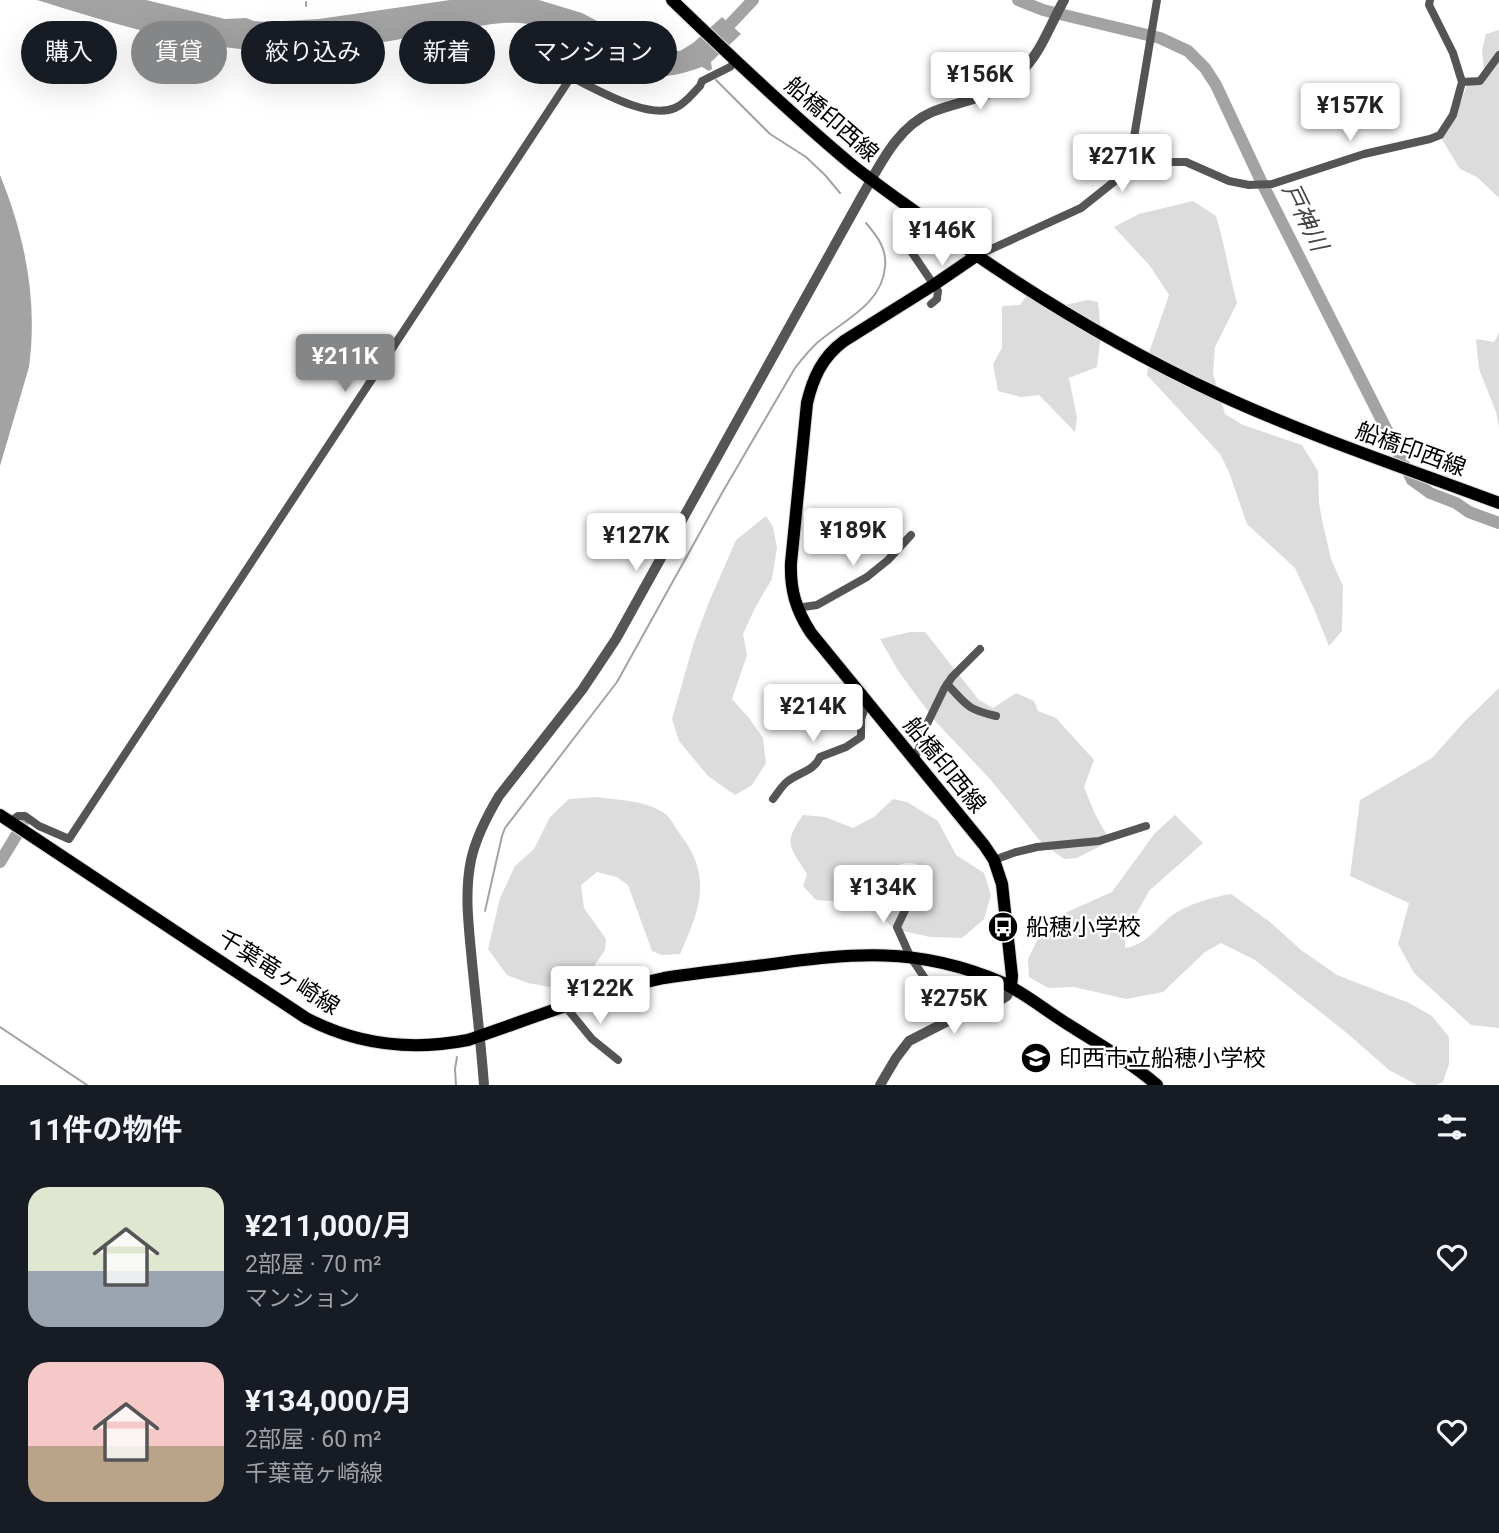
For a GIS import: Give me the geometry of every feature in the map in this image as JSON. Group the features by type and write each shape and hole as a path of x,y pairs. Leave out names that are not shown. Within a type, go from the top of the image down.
{"main road":[{"name":"船橋印西線","path":"671,0 783,105 872,180 976,256 1090,327 1217,394 1315,436 1499,503"},
{"name":"船橋印西線","path":"976,256 834,348 816,372 807,403 791,563 791,588 802,620 811,633 994,860 1002,884 1012,987"},
{"name":"千葉竜ヶ崎線","path":"12,823 292,1009 331,1031 387,1044 422,1046 451,1043 480,1036 636,984 693,974 843,955 910,956 962,968 1012,987 1157,1085"}],"street":[{"path":"976,256 1081,208 1124,172 1128,166 1157,0"},
{"path":"1128,166 1186,162 1229,181 1256,185 1272,184 1364,153 1440,135 1453,115 1462,82 1453,53 1429,5 1430,0"},
{"path":"484,1085 467,894 472,859 484,823 499,796 575,700 616,639 886,154 907,128 932,112 999,89 1020,72 1032,60 1062,3"},
{"path":"1462,82 1480,81 1499,55"},
{"path":"12,823 18,816 25,816 39,826 69,839 571,77 634,105 649,109 674,108 700,86 702,81 730,67 735,60"},
{"path":"898,232 935,284 939,295 931,304"},
{"path":"797,608 817,605 867,577 888,561 911,535"},
{"path":"914,760 922,741 922,731 947,684 980,649"},
{"path":"947,684 968,707 996,716"},
{"path":"774,799 787,782 811,769 820,757 846,747 860,737 861,719 867,702"},
{"path":"994,860 1037,847 1099,841 1146,826"},
{"path":"909,888 907,906 897,927 910,956 938,998 948,1021"},
{"path":"880,1085 895,1058 909,1041 948,1021 999,1001 1007,996 1012,987"},
{"path":"565,1006 592,1039 618,1060"}],"shaded area":[{"path":"37,0 146,0 225,19 246,18 254,21 241,21 241,49 227,47 227,21 131,21 131,27 117,24 117,21 106,21"},
{"path":"450,0 539,0 582,13 597,21 509,21 495,24 495,21 399,21 399,39 385,41 385,21 284,21 319,19"},
{"path":"722,17 741,34 711,62 712,69 709,71 702,67 677,74 677,51 693,43"},
{"path":"1499,30 1499,198 1477,177 1460,169 1441,138 1457,112 1467,85 1485,82 1482,50 1486,34"},
{"path":"0,175 23,245 32,318 29,367 0,466"},
{"path":"1193,201 1216,216 1237,303 1215,347 1213,374 1225,414 1243,425 1302,445 1318,471 1322,520 1331,559 1343,586 1342,631 1329,646 1295,568 1247,524 1220,454 1147,375 1150,350 1169,295 1150,266 1114,227 1139,214"},
{"path":"1033,286 1064,305 1088,300 1098,302 1101,334 1097,367 1069,378 1077,418 1075,432 1039,395 1021,397 998,391 993,364 1002,348 1002,306 1020,305"},
{"path":"1499,333 1499,428 1496,412 1479,369 1476,339 1494,342"},
{"path":"766,516 773,527 777,548 772,579 743,634 747,655 732,699 763,738 766,763 752,785 735,795 708,776 679,741 672,719 694,642 736,540"},
{"path":"910,632 925,632 979,700 993,708 1016,693 1034,701 1038,711 1056,718 1094,760 1084,787 1110,841 1077,858 1064,859 1041,842 990,779 936,722 899,672 880,639"},
{"path":"1499,688 1499,1028 1471,1025 1414,973 1398,944 1409,903 1350,876 1360,800 1432,758"},
{"path":"596,797 648,805 664,813 690,850 697,865 700,893 693,922 680,954 662,955 652,951 628,885 617,877 597,872 581,885 584,908 606,939 605,950 592,969 549,987 507,975 488,949 500,898 515,866 534,849 550,817 569,799"},
{"path":"893,799 907,802 938,821 956,855 984,873 991,895 984,919 962,938 930,937 894,929 885,920 899,888 917,878 917,864 897,865 853,896 841,901 816,900 803,886 807,874 793,850 791,839 803,815 825,817 853,828 874,817"},
{"path":"1175,815 1203,843 1149,891 1125,934 1125,948 1146,939 1180,910 1201,901 1231,894 1337,975 1409,1003 1432,1016 1449,1037 1449,1064 1443,1082 1436,1085 1417,1085 1389,1070 1255,960 1221,943 1205,952 1163,992 1126,999 1074,987 1048,988 1029,977 1028,959 1047,921 1112,892 1155,833"}],"waterway":[{"path":"720,35 753,0"},
{"name":"戸神川","path":"1018,0 1043,10 1160,38 1188,51 1205,68 1216,85 1261,181 1412,480 1430,493 1499,523"},
{"path":"716,80 770,134 806,157 840,193"},
{"path":"485,911 505,828 617,682 795,368 814,346 859,311 877,292 885,267 885,254 878,238 866,223"},
{"path":"0,862 23,821"},
{"path":"0,1027 87,1085"},
{"path":"456,1085 457,1057"}],"place":[{"name":"船穂小学校","path":"1003,927"},
{"name":"印西市立船穂小学校","path":"1036,1058"}]}
